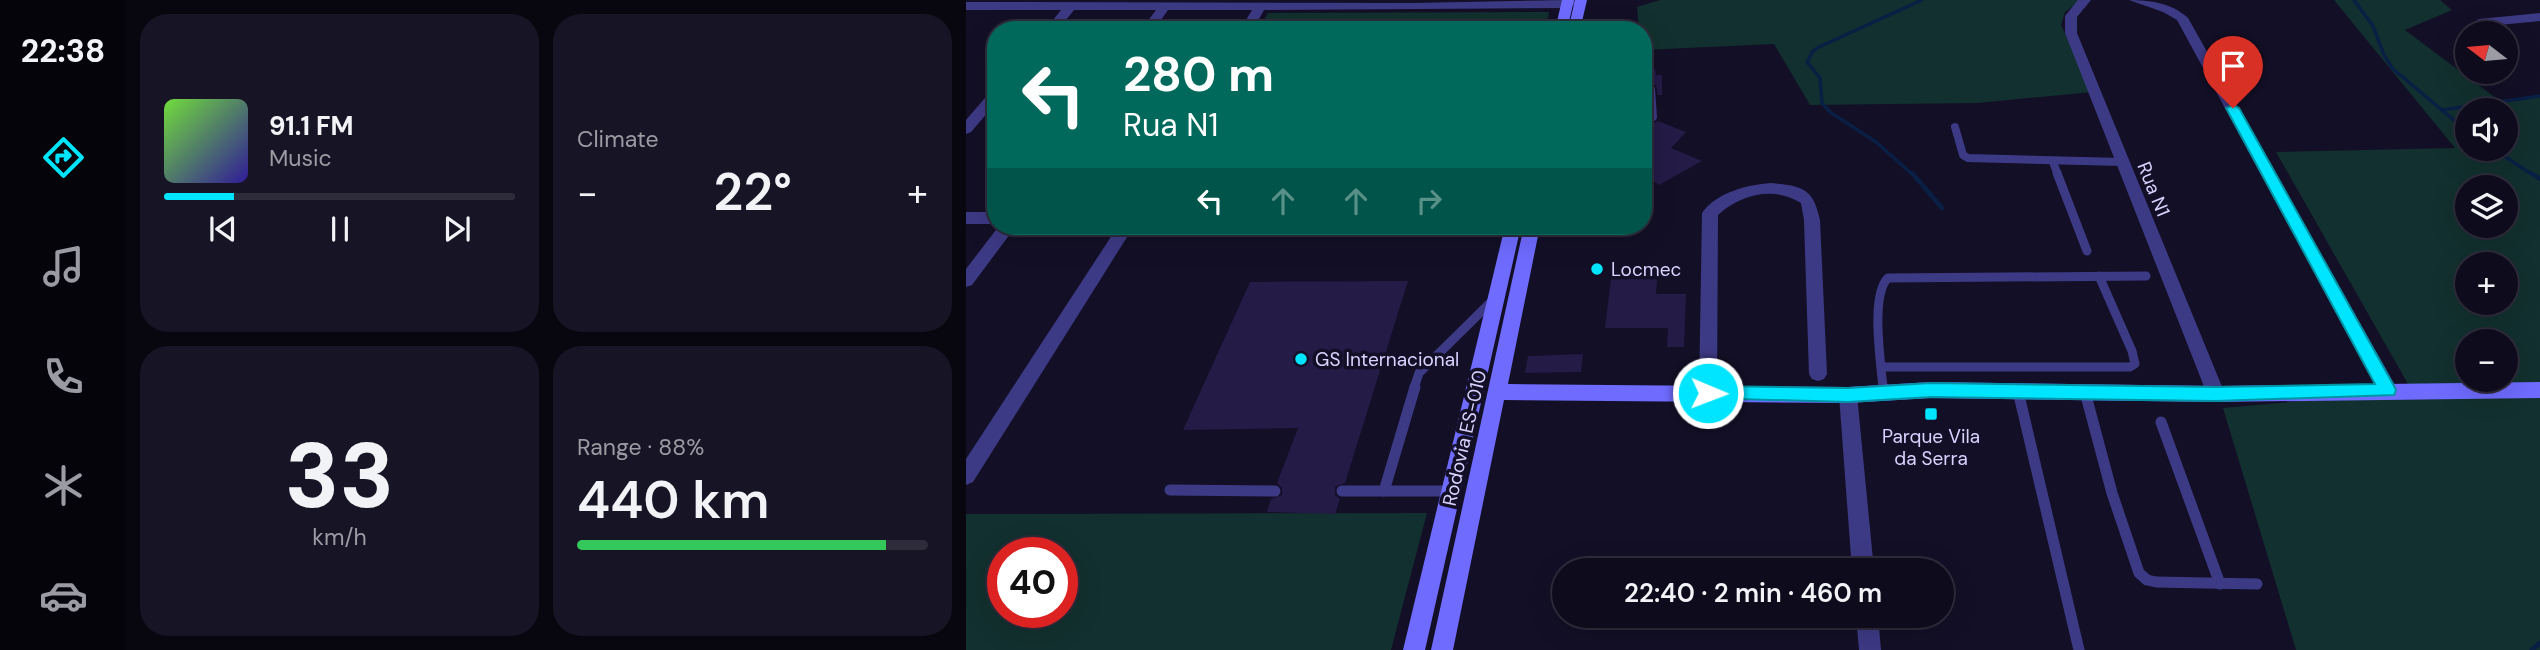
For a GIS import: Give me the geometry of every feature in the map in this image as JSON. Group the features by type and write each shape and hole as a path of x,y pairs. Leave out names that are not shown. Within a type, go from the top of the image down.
{"main road":[{"path":"1576,21 1581,0"},
{"path":"1563,21 1568,2"},
{"name":"Rodovia ES-010","path":"1414,650 1511,235"},
{"name":"Rodovia ES-010","path":"1442,650 1530,235"},
{"path":"1498,392 1848,395 1931,390 2216,394 2540,390"}],"street":[{"path":"966,16 975,3 1259,7 1581,0"},
{"name":"Rua N1","path":"2085,0 2071,16 2071,33 2216,394"},
{"path":"2135,0 2167,9 2182,18 2388,390"},
{"path":"1059,21 1072,5"},
{"path":"1154,21 1166,5"},
{"path":"1251,21 1259,7"},
{"path":"2499,21 2540,17"},
{"path":"966,130 987,105"},
{"path":"1708,393 1710,213 1720,202 1731,196 1763,189 1790,190 1808,200 1812,220 1818,374"},
{"path":"966,218 987,218"},
{"path":"966,281 1001,235"},
{"path":"966,477 1120,235"},
{"path":"1848,395 1862,558"},
{"path":"1868,628 1870,650"}],"lane":[{"path":"1955,127 1965,158 2123,162"},
{"path":"2053,162 2087,251"},
{"path":"1882,367 2130,367 2135,364 2132,351 2099,276"},
{"path":"1883,393 1879,291 1883,281 1888,278 2147,276"},
{"path":"1384,491 1419,373 1496,297"},
{"path":"2018,391 2079,650"},
{"path":"2085,392 2112,492 2139,573 2147,580 2156,582 2257,584"},
{"path":"2161,422 2220,583"},
{"path":"1170,490 1275,491"},
{"path":"1342,491 1451,491"}],"green space":[{"path":"1660,0 2081,0 2065,12 2061,25 2093,92 1977,103 1810,105 1774,44 1652,50 1652,21 1638,21 1637,7"},
{"path":"2334,0 2440,0 2452,10 2405,30 2455,67 2455,84 2477,84 2496,98 2455,98 2455,148"},
{"path":"1549,12 1548,21 1263,21 1268,13"},
{"path":"2540,97 2540,650 2296,650 2223,408 2412,391 2276,152 2455,148 2455,161 2518,161 2518,99"},
{"path":"1427,513 1391,650 966,650 966,514"}],"building":[{"path":"1652,69 1655,69 1656,75 1662,75 1662,95 1658,95 1656,85 1652,83"},
{"path":"1658,121 1686,132 1671,148 1702,161 1659,185 1652,180 1652,124"},
{"path":"1611,279 1657,279 1656,294 1686,294 1684,347 1667,347 1668,328 1605,328"},
{"path":"1408,281 1345,483 1335,487 1335,495 1340,499 1335,514 1267,512 1271,499 1282,495 1282,488 1277,483 1298,428 1183,430 1250,282"},
{"path":"1583,354 1581,372 1525,373 1528,356"}],"waterway":[{"path":"1913,175 1876,142 1830,112 1822,103 1820,78 1807,62 1813,51 1819,47 1922,0"},
{"path":"2354,0 2373,26 2384,55 2393,69 2455,121"},
{"path":"2442,110 2540,96"},
{"path":"2511,161 2533,175"},
{"path":"1912,173 1942,208"},
{"path":"2531,173 2540,179"},
{"path":"2532,650 2540,643"}],"place":[{"name":"Locmec","path":"1597,269"},
{"name":"GS Internacional","path":"1301,359"},
{"name":"Parque Vila da Serra","path":"1931,414"}],"route":[{"path":"1708,393 1848,395 1931,390 2216,394 2388,390 2233,108"}]}
